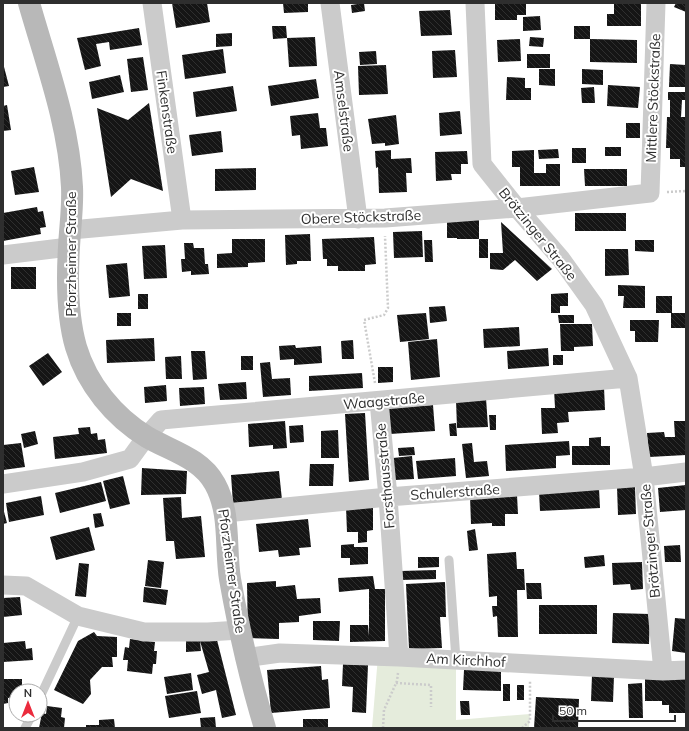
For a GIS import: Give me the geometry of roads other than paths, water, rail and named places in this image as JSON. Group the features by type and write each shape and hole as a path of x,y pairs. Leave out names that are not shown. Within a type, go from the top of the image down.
{"main road":[{"name":"Pforzheimer Straße","path":"29,3 64,129 70,158 72,188 69,286 70,321 76,347 83,367 92,384 121,418 146,437 182,454 203,469 216,485 225,513 230,576 245,658 265,728"}],"street":[{"name":"Finkenstraße","path":"152,3 182,220"},
{"name":"Amselstraße","path":"330,3 358,219"},
{"name":"Brötzinger Straße","path":"475,3 482,164 517,208 562,259 594,305 628,378 644,477 663,671"},
{"name":"Mittlere Stöckstraße","path":"650,193 656,3"},
{"name":"Obere Stöckstraße","path":"3,255 70,238 182,220 384,218 517,208 650,193"},
{"name":"Waagstraße","path":"3,484 83,472 130,459 161,420 628,378"},
{"name":"Forsthausstraße","path":"379,401 388,497 393,529 399,657"},
{"name":"Schulerstraße","path":"225,513 388,497 644,477 686,472"},
{"path":"3,586 26,586 78,616 144,632 208,632 240,630"},
{"name":"Am Kirchhof","path":"245,658 280,653 399,657 663,671 686,670"}],"lane":[{"path":"449,560 456,660"},
{"path":"47,683 78,616"}]}
